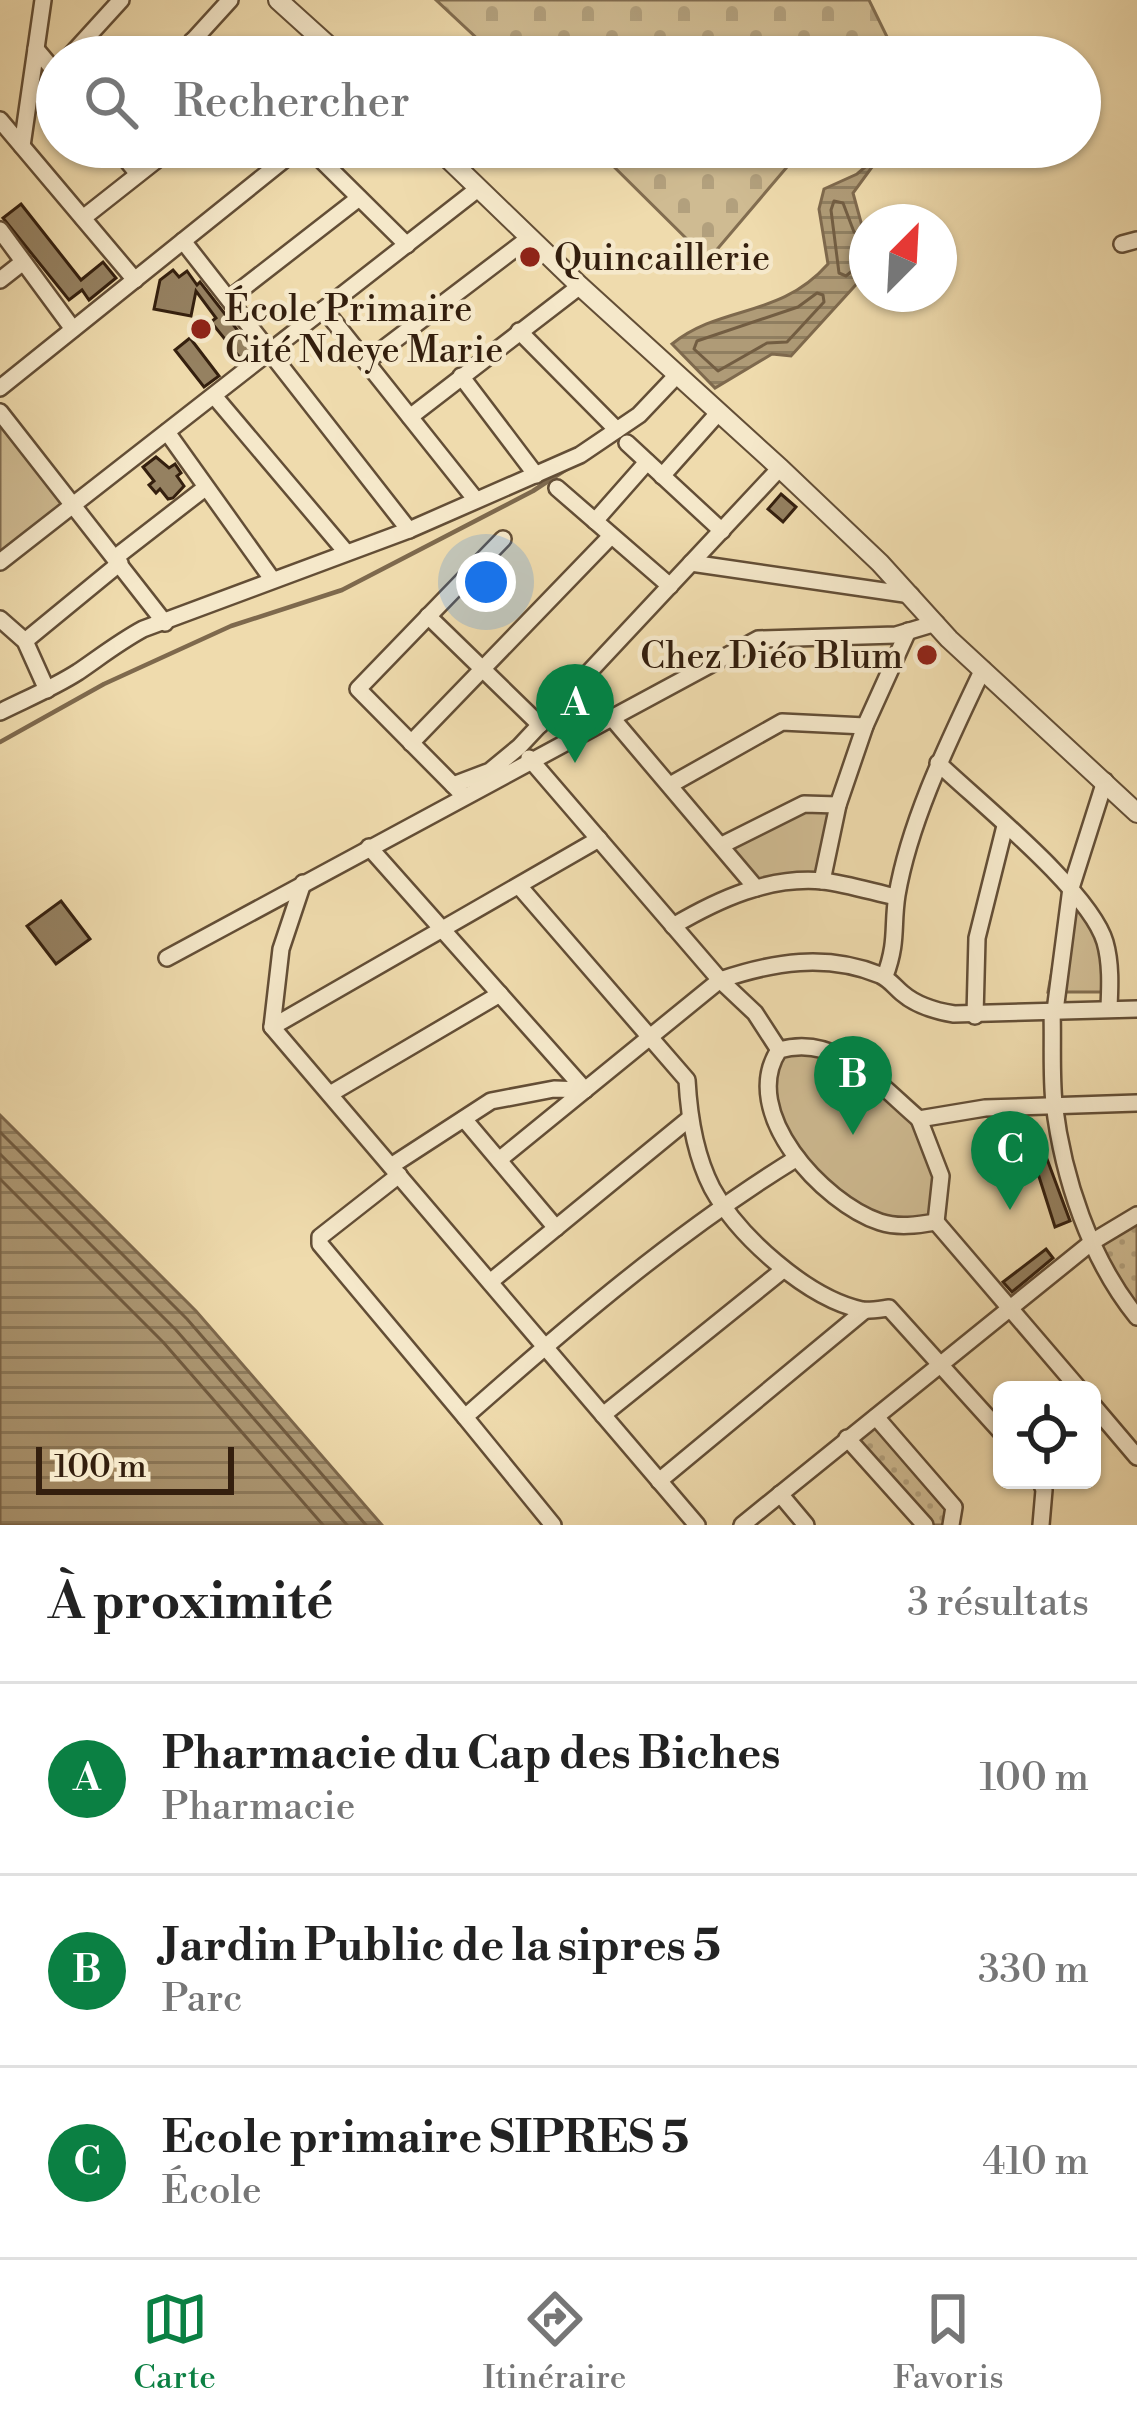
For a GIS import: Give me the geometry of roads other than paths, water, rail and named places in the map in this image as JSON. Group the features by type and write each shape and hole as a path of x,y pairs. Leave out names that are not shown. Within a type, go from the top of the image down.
{"street":[{"path":"38,36 43,0"},
{"path":"88,36 122,0"},
{"path":"198,36 230,0"},
{"path":"278,0 317,36"},
{"path":"22,146 36,49"},
{"path":"0,120 36,163"},
{"path":"41,168 135,280"},
{"path":"134,168 139,174"},
{"path":"83,218 147,168"},
{"path":"0,388 277,168"},
{"path":"327,168 407,245"},
{"path":"458,168 780,468 935,623 1137,813"},
{"path":"0,562 479,188"},
{"path":"230,299 359,197"},
{"path":"0,230 73,329"},
{"path":"366,362 529,238"},
{"path":"183,241 409,530"},
{"path":"0,280 23,262"},
{"path":"410,417 580,286"},
{"path":"324,309 476,500"},
{"path":"519,331 722,531"},
{"path":"0,712 47,690 143,629 409,530 622,437 677,375"},
{"path":"461,376 536,475"},
{"path":"215,397 346,552"},
{"path":"0,412 165,623"},
{"path":"662,476 719,412"},
{"path":"167,433 272,579"},
{"path":"595,521 647,462"},
{"path":"167,958 369,847 490,771 520,747 780,468"},
{"path":"25,641 205,488"},
{"path":"556,488 670,586"},
{"path":"411,743 611,536"},
{"path":"459,791 358,688 503,539"},
{"path":"691,563 910,595"},
{"path":"428,616 540,724"},
{"path":"0,620 25,641 47,690"},
{"path":"459,791 533,763 758,639 908,632 935,623"},
{"path":"822,881 838,805 865,726 908,632"},
{"path":"885,976 896,947 896,897 938,763 983,669"},
{"path":"612,718 756,888"},
{"path":"670,785 782,722 865,726"},
{"path":"520,747 720,980 755,1013 779,1050"},
{"path":"938,763 1091,912 1104,938 1109,1007"},
{"path":"1105,781 1071,888 1053,1011 1054,1104 1072,1184 1092,1242 1116,1291 1137,1317"},
{"path":"722,845 804,804 838,805"},
{"path":"975,1016 977,938 1005,826"},
{"path":"272,1027 599,839"},
{"path":"369,847 585,1090"},
{"path":"674,926 716,901 756,888 822,881 896,897"},
{"path":"303,883 281,949 272,1027 697,1525"},
{"path":"519,886 687,1080 689,1118 706,1172 722,1204 754,1244 783,1270 864,1311"},
{"path":"499,1160 720,980 788,961 826,962 885,976 906,997 930,1010 975,1016 1137,1009"},
{"path":"330,1094 500,994"},
{"path":"936,1222 892,1226 875,1221 830,1193 797,1158 768,1101 770,1063 779,1050 811,1045 833,1051 919,1119 941,1176 936,1222 1072,1381"},
{"path":"554,1525 320,1244 320,1237 429,1138 491,1101 554,1089 585,1090"},
{"path":"919,1119 985,1108 1137,1103"},
{"path":"490,1282 689,1118"},
{"path":"464,1119 556,1228"},
{"path":"465,1417 544,1346 722,1204 797,1158"},
{"path":"742,1525 1009,1307 1092,1242 1137,1215"},
{"path":"603,1415 783,1270"},
{"path":"659,1481 864,1311 890,1308 993,1423"},
{"path":"1101,1415 1137,1457"},
{"path":"876,1417 954,1507 951,1525"},
{"path":"847,1438 925,1525"},
{"path":"1042,1525 1044,1489"},
{"path":"779,1494 806,1525"}],"water":[{"path":"871,168 853,193 856,204 849,204 849,292 791,356 772,354 715,388 672,344 711,322 790,294 828,264 819,209 824,189"},
{"path":"0,1115 196,1311 382,1525 0,1525"}],"waterway":[{"path":"0,742 104,684 231,626 342,590 533,491 571,466"}],"place":[{"name":"Quincaillerie","path":"530,257"},
{"name":"École Primaire Cité Ndeye Marie","path":"201,329"},
{"name":"Chez Diéo Blum","path":"927,655"},
{"name":"Pharmacie du Cap des Biches","path":"575,763"},
{"name":"Jardin Public de la sipres 5","path":"853,1135"},
{"name":"Ecole primaire SIPRES 5","path":"1010,1210"}]}
